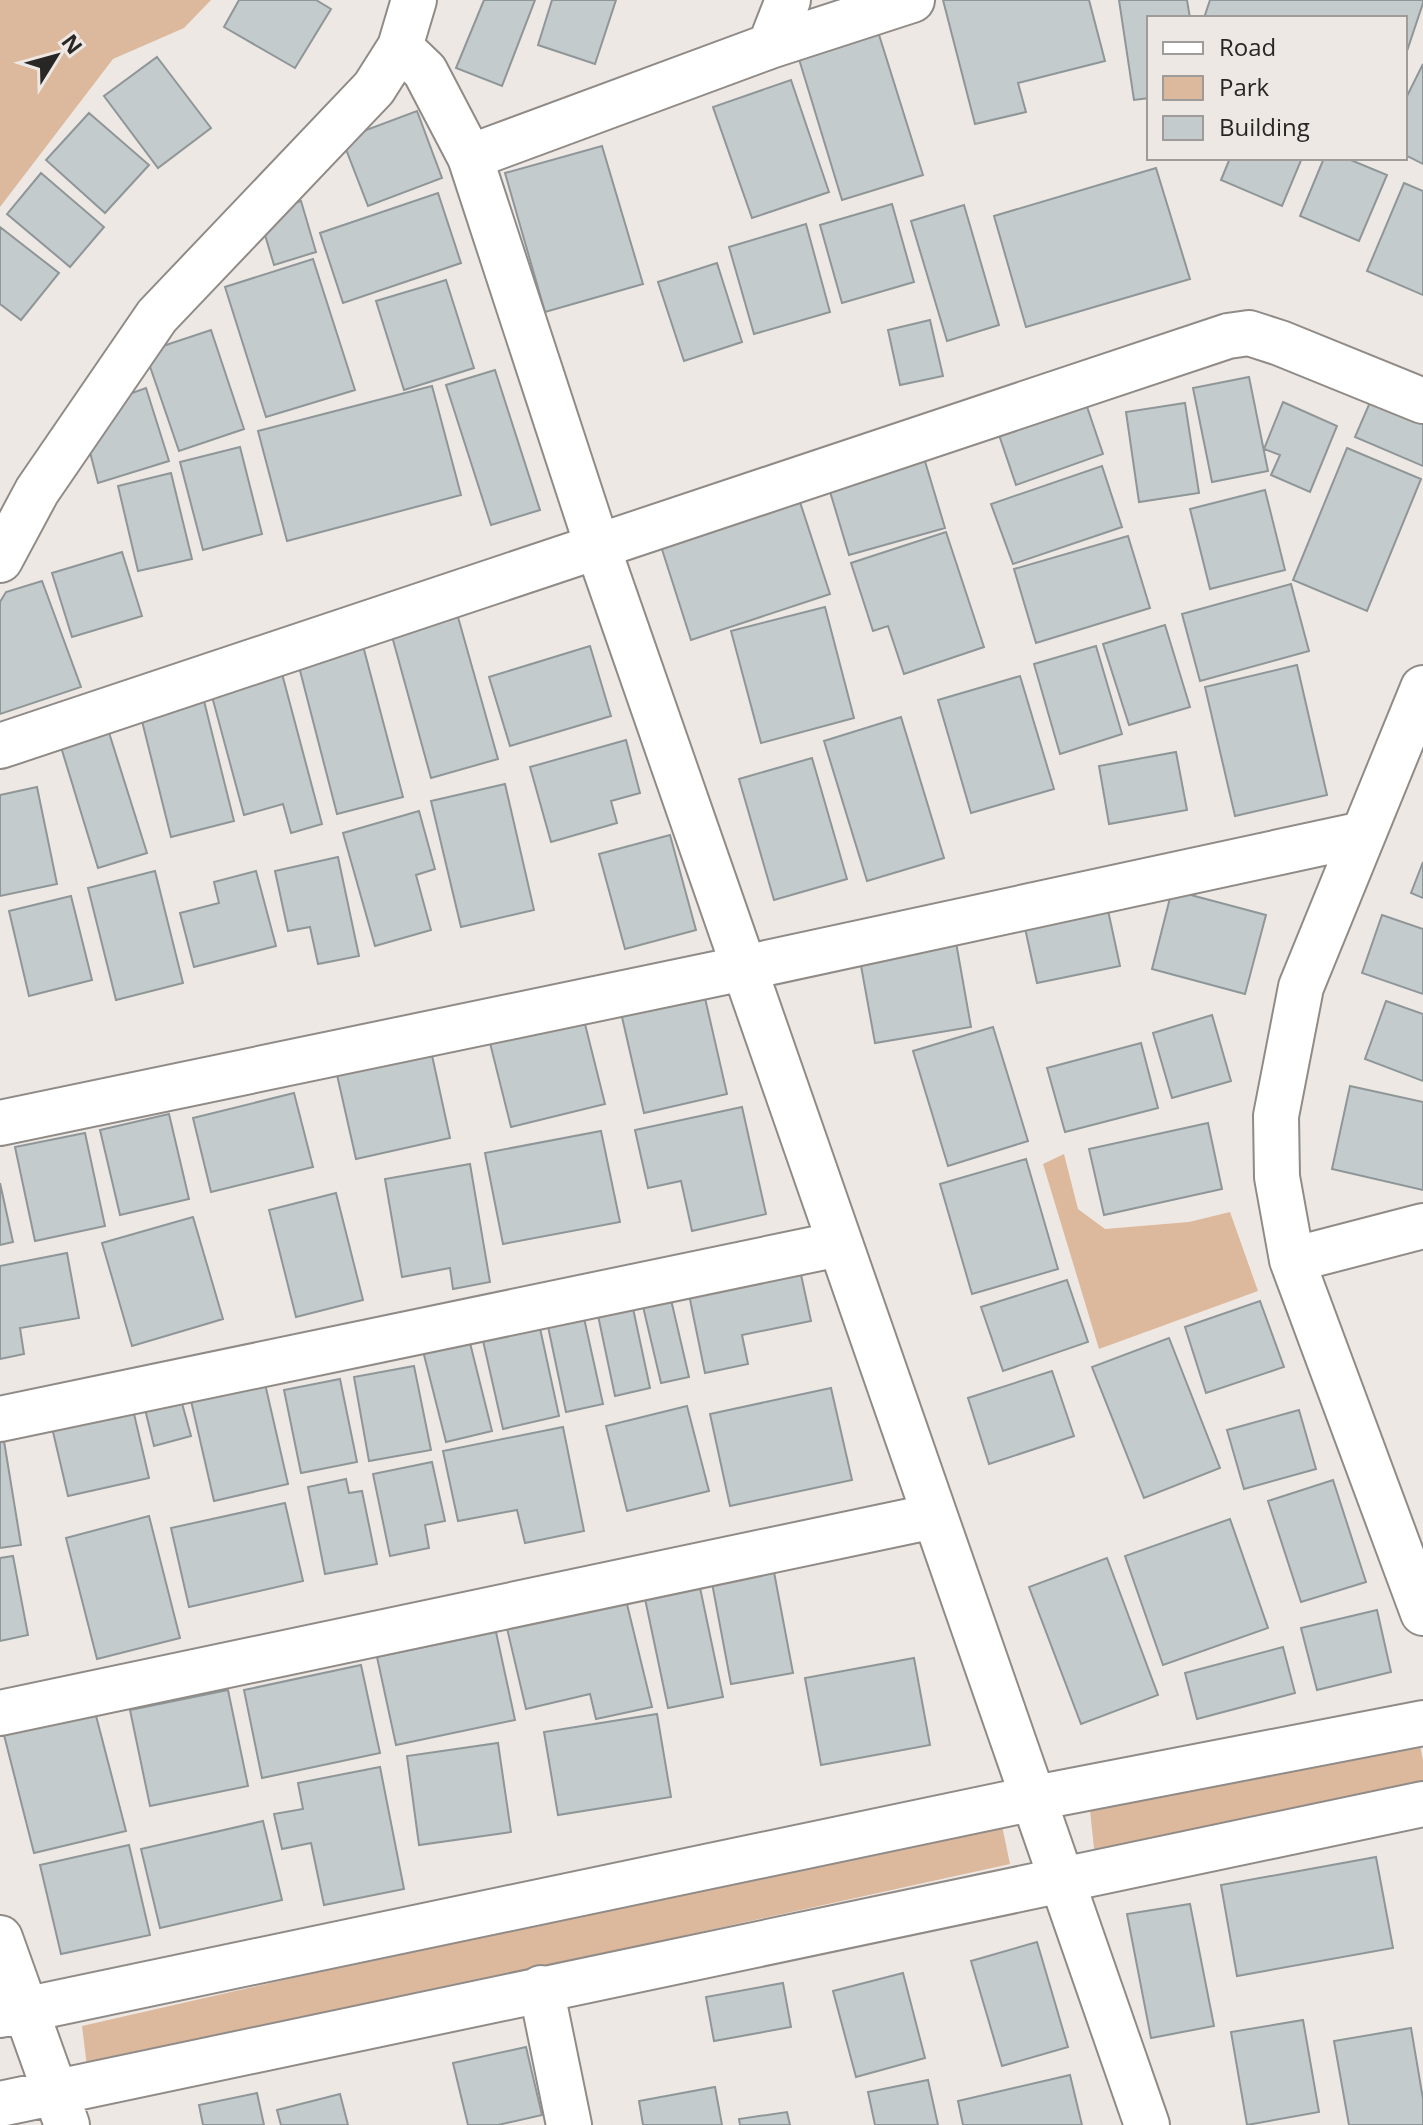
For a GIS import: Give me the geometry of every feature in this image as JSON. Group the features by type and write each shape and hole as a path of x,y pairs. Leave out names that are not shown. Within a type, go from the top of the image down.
{"street":[{"path":"0,560 37,491 157,316 374,88 400,47 414,0"},
{"path":"770,46 788,0"},
{"path":"470,157 770,46 912,0"},
{"path":"400,47 425,71 470,157 598,548 1147,2125"},
{"path":"0,746 1228,336 1249,333 1280,343 1423,401"},
{"path":"1423,688 1301,987 1276,1116 1277,1177 1292,1260 1423,1613"},
{"path":"0,1123 744,968 1363,834"},
{"path":"1292,1260 1423,1226"},
{"path":"0,1419 839,1244"},
{"path":"0,1713 934,1516"},
{"path":"12,2012 1035,1798 1423,1723"},
{"path":"0,2104 61,2108 541,1988 1423,1804"},
{"path":"0,1938 12,2012 61,2108"},
{"path":"541,1988 569,2125"}],"green space":[{"path":"0,0 211,0 184,28 113,59 0,207"},
{"path":"1064,1154 1078,1209 1105,1229 1189,1222 1230,1212 1258,1291 1099,1349 1043,1164"},
{"path":"1418,1735 1423,1782 1095,1858 1090,1810"},
{"path":"1000,1816 1010,1864 87,2067 82,2026"}],"building":[{"path":"239,0 316,0 331,9 295,68 224,27"},
{"path":"484,0 535,0 502,86 456,68"},
{"path":"552,0 616,0 595,64 538,45"},
{"path":"943,0 1089,0 1105,61 1018,83 1026,112 975,124"},
{"path":"1119,0 1187,0 1190,16 1147,16 1147,98 1134,100"},
{"path":"1210,0 1423,0 1407,51 1407,16 1205,16"},
{"path":"875,22 923,175 842,200 795,46"},
{"path":"157,57 211,128 158,168 104,96"},
{"path":"1423,64 1423,164 1407,156 1407,96"},
{"path":"791,80 829,192 752,218 713,107"},
{"path":"417,111 442,178 368,206 342,139"},
{"path":"89,113 149,165 105,213 46,160"},
{"path":"602,146 643,284 545,312 505,173"},
{"path":"1229,160 1301,160 1282,206 1221,180"},
{"path":"1323,160 1351,160 1387,175 1359,241 1300,216"},
{"path":"1156,168 1190,279 1026,327 994,216"},
{"path":"41,173 104,227 70,267 7,214"},
{"path":"1404,183 1423,191 1423,295 1367,271"},
{"path":"438,193 461,263 343,303 320,233"},
{"path":"301,201 316,252 274,265 259,215"},
{"path":"892,204 914,282 842,303 820,225"},
{"path":"964,205 999,325 947,341 911,221"},
{"path":"806,224 830,312 754,334 729,247"},
{"path":"0,227 59,273 21,320 0,304"},
{"path":"313,259 355,390 266,417 225,287"},
{"path":"717,263 742,342 684,361 658,282"},
{"path":"446,280 474,368 404,390 376,301"},
{"path":"930,320 943,376 900,385 888,330"},
{"path":"211,330 244,429 179,451 145,352"},
{"path":"495,370 540,510 491,525 446,385"},
{"path":"1249,377 1268,471 1212,482 1193,388"},
{"path":"432,386 461,495 287,541 258,431"},
{"path":"146,388 169,461 98,483 84,429 112,400"},
{"path":"1082,392 1103,454 1016,485 995,423"},
{"path":"1374,393 1423,414 1423,466 1355,437"},
{"path":"1283,402 1337,426 1310,492 1271,475 1280,455 1264,449"},
{"path":"1185,403 1199,493 1139,502 1126,412"},
{"path":"240,447 262,534 203,550 180,462"},
{"path":"1347,448 1421,479 1367,611 1293,580"},
{"path":"924,458 945,528 849,555 828,485"},
{"path":"1102,466 1122,527 1013,564 991,504"},
{"path":"171,473 192,559 138,571 118,486"},
{"path":"1265,490 1285,570 1210,589 1190,509"},
{"path":"798,496 830,594 691,640 659,540"},
{"path":"946,532 984,647 904,674 888,626 873,631 851,563"},
{"path":"1128,536 1150,608 1036,643 1014,569"},
{"path":"122,552 142,616 72,637 52,573"},
{"path":"42,581 81,687 0,714 0,602 6,592"},
{"path":"1291,584 1309,651 1200,681 1182,614"},
{"path":"825,607 854,718 761,743 731,631"},
{"path":"456,610 498,759 431,778 390,629"},
{"path":"1165,625 1190,707 1129,725 1103,644"},
{"path":"362,642 403,797 337,814 297,659"},
{"path":"590,646 611,716 510,746 489,677"},
{"path":"1096,646 1122,734 1060,754 1034,664"},
{"path":"1297,665 1327,795 1235,816 1205,687"},
{"path":"281,670 322,824 291,833 283,804 244,815 210,689"},
{"path":"1020,676 1054,789 971,813 938,700"},
{"path":"203,697 234,821 171,837 140,713"},
{"path":"901,717 944,858 867,881 824,741"},
{"path":"105,720 147,853 98,868 57,734"},
{"path":"626,740 640,793 611,801 617,823 551,842 530,767"},
{"path":"1176,752 1187,810 1109,824 1099,766"},
{"path":"812,758 847,879 774,900 739,779"},
{"path":"505,784 534,910 461,927 431,801"},
{"path":"37,787 57,884 0,896 0,795"},
{"path":"419,811 435,869 416,875 431,930 375,946 343,833"},
{"path":"670,835 696,930 625,949 599,854"},
{"path":"338,857 359,956 318,964 310,927 288,931 275,871"},
{"path":"1423,862 1423,898 1411,893"},
{"path":"155,871 183,983 116,1000 88,888"},
{"path":"256,871 276,946 194,967 180,913 219,903 214,882"},
{"path":"1172,890 1266,915 1245,994 1152,969"},
{"path":"71,896 92,980 29,996 9,911"},
{"path":"1106,901 1120,966 1037,983 1023,919"},
{"path":"1382,915 1423,929 1423,994 1362,973"},
{"path":"954,931 971,1027 875,1043 858,949"},
{"path":"702,985 727,1094 644,1113 619,1004"},
{"path":"1386,1001 1423,1014 1423,1081 1365,1059"},
{"path":"581,1008 605,1104 511,1127 487,1031"},
{"path":"1212,1015 1231,1081 1172,1098 1153,1033"},
{"path":"993,1027 1028,1141 948,1166 913,1051"},
{"path":"428,1037 450,1138 356,1159 333,1057"},
{"path":"1141,1043 1158,1108 1065,1132 1047,1068"},
{"path":"1350,1086 1423,1102 1423,1190 1332,1169"},
{"path":"294,1093 313,1167 211,1192 193,1118"},
{"path":"742,1107 766,1214 692,1231 681,1181 648,1188 635,1130"},
{"path":"169,1114 189,1199 120,1215 100,1130"},
{"path":"1208,1123 1222,1189 1104,1215 1089,1149"},
{"path":"601,1131 620,1222 503,1244 485,1153"},
{"path":"85,1133 105,1226 35,1241 15,1147"},
{"path":"1026,1159 1058,1269 972,1294 940,1184"},
{"path":"470,1164 490,1282 453,1289 450,1268 402,1277 385,1179"},
{"path":"0,1183 13,1242 0,1245"},
{"path":"336,1193 363,1300 296,1317 269,1210"},
{"path":"193,1217 223,1319 132,1346 102,1243"},
{"path":"67,1253 79,1318 20,1328 24,1354 0,1359 0,1266"},
{"path":"797,1256 811,1321 742,1335 748,1364 705,1373 686,1280"},
{"path":"1067,1280 1088,1342 1003,1371 981,1307"},
{"path":"669,1291 689,1377 661,1383 641,1298"},
{"path":"631,1299 650,1388 615,1396 596,1306"},
{"path":"1260,1301 1284,1367 1206,1393 1185,1327"},
{"path":"582,1309 603,1404 566,1412 546,1317"},
{"path":"538,1319 559,1416 503,1429 481,1332"},
{"path":"1169,1338 1220,1468 1144,1498 1092,1367"},
{"path":"469,1339 492,1431 446,1442 423,1351"},
{"path":"414,1366 431,1450 369,1461 354,1377"},
{"path":"1052,1371 1074,1436 989,1464 968,1398"},
{"path":"263,1375 288,1484 214,1501 189,1392"},
{"path":"340,1379 357,1462 301,1473 284,1390"},
{"path":"831,1388 852,1480 730,1506 710,1414"},
{"path":"180,1396 191,1436 154,1446 144,1405"},
{"path":"131,1401 149,1478 68,1496 50,1419"},
{"path":"687,1406 709,1491 627,1511 606,1426"},
{"path":"1299,1410 1316,1469 1244,1489 1227,1430"},
{"path":"563,1427 584,1531 525,1543 517,1510 458,1521 443,1451"},
{"path":"4,1441 21,1545 0,1548 0,1442"},
{"path":"432,1462 445,1521 425,1525 429,1548 390,1556 373,1474"},
{"path":"346,1479 349,1493 362,1491 377,1564 325,1574 308,1487"},
{"path":"1333,1480 1366,1582 1301,1602 1268,1501"},
{"path":"285,1503 303,1581 189,1607 171,1528"},
{"path":"149,1516 180,1638 97,1659 66,1538"},
{"path":"1230,1519 1268,1628 1163,1665 1125,1556"},
{"path":"13,1556 28,1635 0,1641 0,1558"},
{"path":"1107,1558 1158,1695 1081,1724 1029,1587"},
{"path":"774,1572 793,1673 731,1684 712,1583"},
{"path":"699,1583 723,1697 668,1708 644,1594"},
{"path":"625,1596 652,1707 596,1719 590,1694 526,1709 506,1624"},
{"path":"1377,1610 1391,1672 1317,1690 1301,1628"},
{"path":"496,1632 515,1720 396,1745 377,1657"},
{"path":"1283,1647 1295,1693 1197,1719 1185,1673"},
{"path":"914,1658 930,1745 821,1765 805,1678"},
{"path":"361,1665 380,1753 262,1778 244,1690"},
{"path":"228,1690 248,1786 150,1806 130,1710"},
{"path":"94,1708 126,1831 34,1853 3,1731"},
{"path":"657,1714 671,1797 558,1815 544,1732"},
{"path":"498,1743 511,1832 419,1845 407,1756"},
{"path":"380,1767 404,1889 324,1905 311,1843 282,1849 274,1814 303,1809 298,1783"},
{"path":"263,1821 282,1900 160,1928 141,1849"},
{"path":"129,1845 150,1935 61,1954 40,1865"},
{"path":"1376,1857 1393,1948 1237,1976 1221,1885"},
{"path":"1190,1904 1214,2026 1151,2038 1127,1914"},
{"path":"1037,1942 1068,2047 1002,2066 971,1961"},
{"path":"903,1973 925,2058 856,2077 833,1991"},
{"path":"783,1983 791,2027 714,2041 706,1997"},
{"path":"1303,2020 1319,2112 1247,2125 1231,2032"},
{"path":"1411,2028 1423,2099 1423,2125 1349,2125 1334,2041"},
{"path":"526,2047 542,2115 498,2125 468,2125 453,2063"},
{"path":"1070,2075 1082,2125 963,2125 958,2101"},
{"path":"928,2080 938,2125 875,2125 868,2092"},
{"path":"715,2087 722,2125 643,2125 639,2101"},
{"path":"257,2093 264,2125 203,2125 199,2105"},
{"path":"340,2094 348,2125 281,2125 277,2110"},
{"path":"787,2112 790,2125 740,2125 739,2119"}]}
